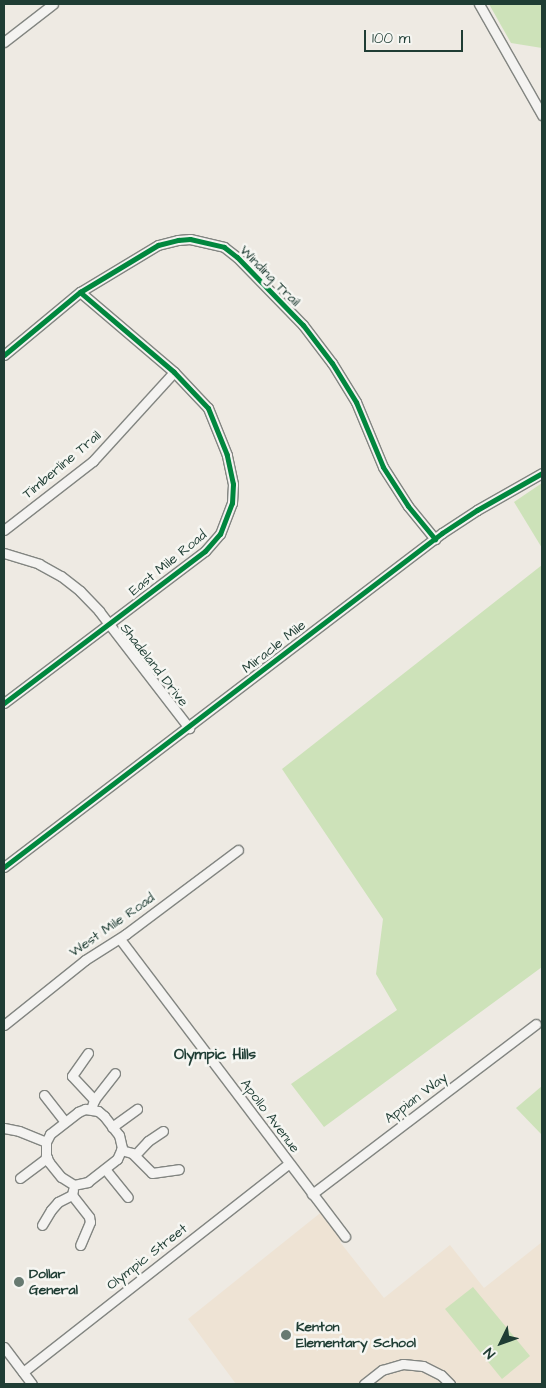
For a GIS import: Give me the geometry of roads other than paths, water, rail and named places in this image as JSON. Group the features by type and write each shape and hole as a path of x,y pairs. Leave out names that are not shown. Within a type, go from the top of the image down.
{"street":[{"path":"4,42 53,4"},
{"path":"479,4 542,115"},
{"name":"Winding Trail","path":"4,355 80,292 138,256 168,242 201,240 230,251 303,324 332,363 356,402 383,467 408,506 435,539"},
{"name":"East Mile Road","path":"4,703 205,551 220,534 229,515 233,484 222,437 208,408 174,372 80,292"},
{"name":"Timberline Trail","path":"4,530 94,461 174,372"},
{"name":"Miracle Mile","path":"4,867 435,539 477,510 542,474"},
{"name":"Shadeland Drive","path":"4,552 39,564 61,576 80,592 108,624 189,728"},
{"name":"West Mile Road","path":"4,1025 85,960 120,939 238,850"},
{"name":"Apollo Avenue","path":"120,939 288,1164 345,1237"},
{"name":"Appian Way","path":"312,1194 536,1024"},
{"path":"88,1053 72,1076 93,1105 104,1116 122,1142 117,1159 88,1182 74,1185 61,1177 47,1158 46,1142 50,1134 65,1122 78,1112 93,1105 115,1073"},
{"path":"44,1095 65,1122"},
{"path":"112,1127 137,1109"},
{"path":"4,1128 19,1130 46,1142"},
{"path":"136,1155 148,1141 163,1130"},
{"path":"121,1150 136,1155 152,1173 179,1169"},
{"path":"20,1178 47,1158"},
{"name":"Olympic Street","path":"23,1372 288,1164"},
{"path":"105,1169 128,1197"},
{"path":"74,1185 72,1195 89,1217 90,1222 80,1245"},
{"path":"42,1225 54,1206 63,1198 72,1195"},
{"path":"4,1347 32,1384"},
{"path":"364,1384 382,1370 403,1364 423,1366 441,1375 450,1384"}],"place":[{"name":"Dollar General","path":"19,1282"},
{"name":"Kenton Elementary School","path":"286,1335"}],"district":[{"name":"Olympic Hills","path":"215,1055"}]}
